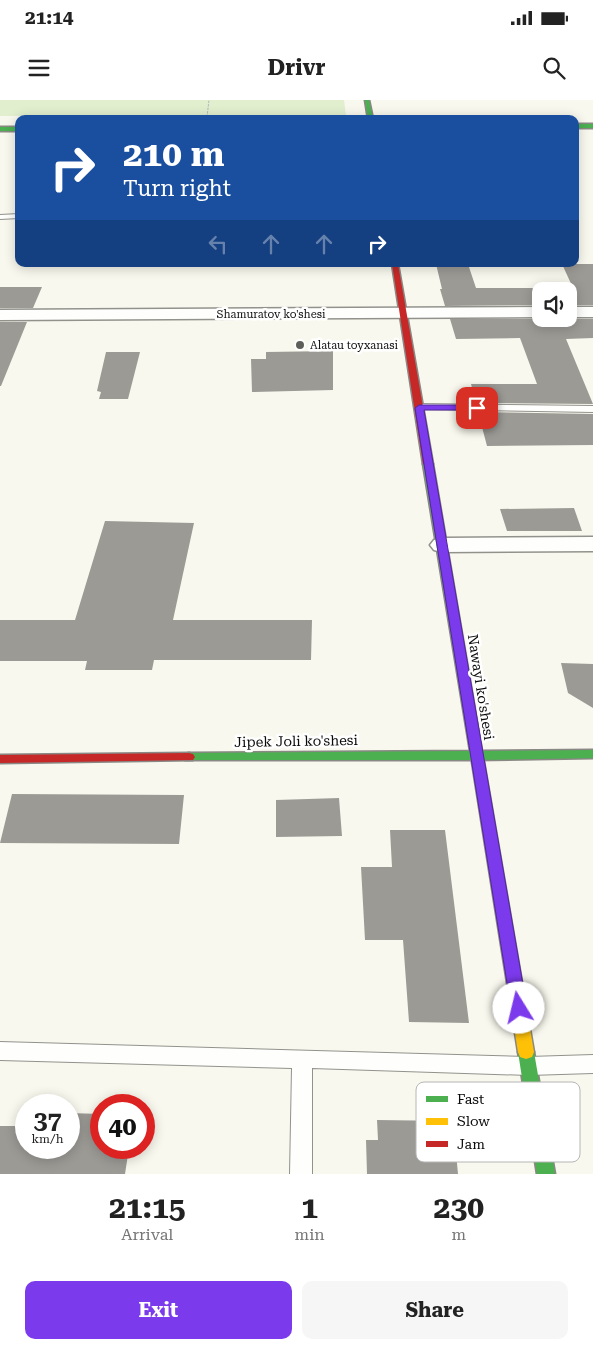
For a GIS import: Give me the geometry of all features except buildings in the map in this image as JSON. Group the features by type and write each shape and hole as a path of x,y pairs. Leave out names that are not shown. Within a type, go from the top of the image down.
{"street":[{"path":"367,100 370,115"},
{"path":"579,126 593,126"},
{"path":"0,129 15,129"},
{"name":"Nawayi ko'shesi","path":"396,267 531,1082"},
{"name":"Shamuratov ko'shesi","path":"0,315 532,312"},
{"path":"577,312 593,312"},
{"path":"442,545 593,544"},
{"name":"Jipek Joli ko'shesi","path":"0,759 593,754"}],"lane":[{"path":"0,217 15,216"},
{"path":"419,408 593,408"},
{"path":"0,1051 528,1066 593,1064"},
{"path":"301,1174 302,1059"}],"path":[{"path":"207,115 209,100"}],"green space":[{"path":"0,100 344,100 346,115 15,115 0,116"}],"traffic: fast":[{"path":"367,100 370,115"},
{"path":"579,126 593,126"},
{"path":"0,129 15,129"},
{"path":"428,464 477,756"},
{"path":"189,757 593,754"},
{"path":"526,1052 531,1082"},
{"path":"544,1162 546,1174"}],"traffic: slow":[{"path":"477,756 526,1052"}],"traffic: jam":[{"path":"395,267 428,464"},
{"path":"0,759 189,757"}],"place":[{"name":"Alatau toyxanasi","path":"300,345"}],"route":[{"path":"477,408 419,408 519,1008"}]}
